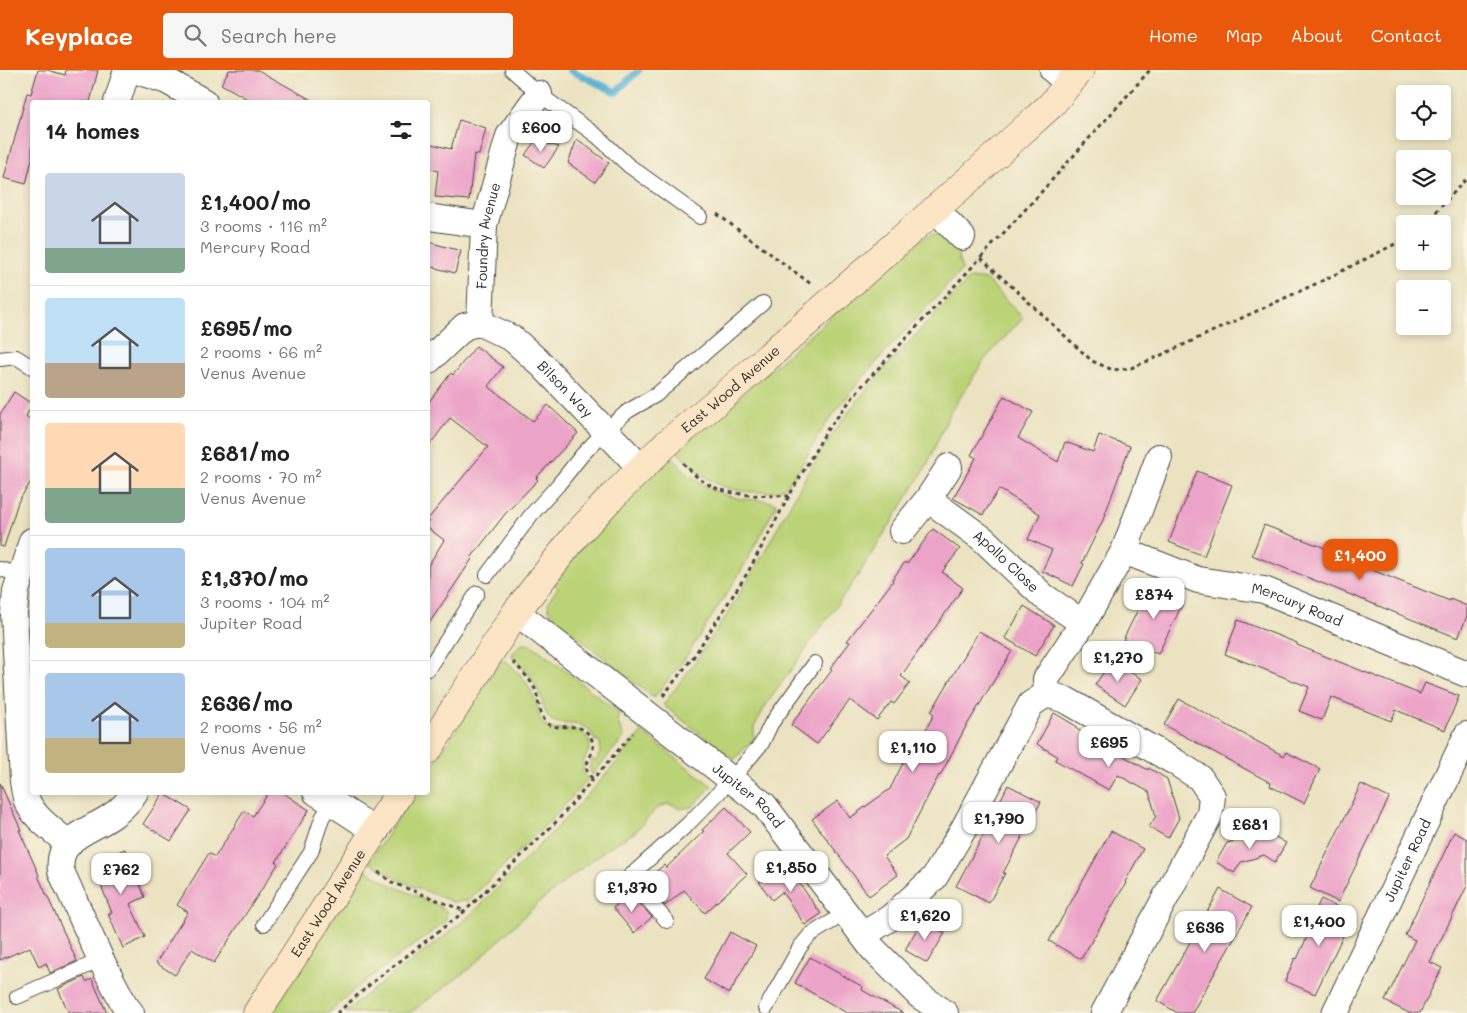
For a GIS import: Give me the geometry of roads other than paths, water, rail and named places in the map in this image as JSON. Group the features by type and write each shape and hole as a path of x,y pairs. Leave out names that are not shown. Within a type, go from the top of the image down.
{"street":[{"path":"118,100 127,70"},
{"path":"134,70 167,81 200,100"},
{"name":"East Wood Avenue","path":"430,747 516,612 576,535 665,445 936,210 1050,105 1067,74"},
{"name":"Foundry Avenue","path":"480,323 484,225 509,136 539,94"},
{"path":"936,210 962,237"},
{"path":"430,217 484,225"},
{"path":"430,360 465,326 480,323"},
{"name":"Bilson Way","path":"480,323 513,339 542,365 641,468"},
{"path":"1047,694 1046,679 1083,623 1124,551 1159,457"},
{"path":"902,531 928,499 949,468"},
{"name":"Apollo Close","path":"928,499 983,539 1043,596 1083,623"},
{"path":"30,544 10,572 16,590 14,613 23,781 27,799 37,816 69,844"},
{"name":"Mercury Road","path":"1124,551 1198,580 1264,590 1467,674"},
{"name":"Jupiter Road","path":"516,612 764,805 873,949 920,996 945,1013"},
{"path":"863,936 890,918 934,878 963,830 1031,704 1047,694 1066,700 1200,778 1212,796 1210,814 1104,1013"},
{"name":"Jupiter Road","path":"1334,1013 1467,735"},
{"path":"131,1013 124,1004 101,960 61,871 60,861 63,852 69,844 85,830 113,815 125,806 134,795"},
{"name":"East Wood Avenue","path":"257,1013 398,795"},
{"path":"329,796 376,831"}],"lane":[{"path":"512,70 539,94 598,136 628,165 700,218"},
{"path":"487,575 531,515 606,430 628,411 656,395 763,303"},
{"path":"0,359 16,357 30,367"},
{"path":"430,666 477,593"},
{"path":"667,921 628,878 688,824 730,780 762,743 771,724 815,663"},
{"path":"264,924 311,852 329,796"},
{"path":"766,1008 800,947 810,935 846,913"},
{"path":"17,997 101,960"}],"waterway":[{"path":"570,70 616,92 639,70"}]}
